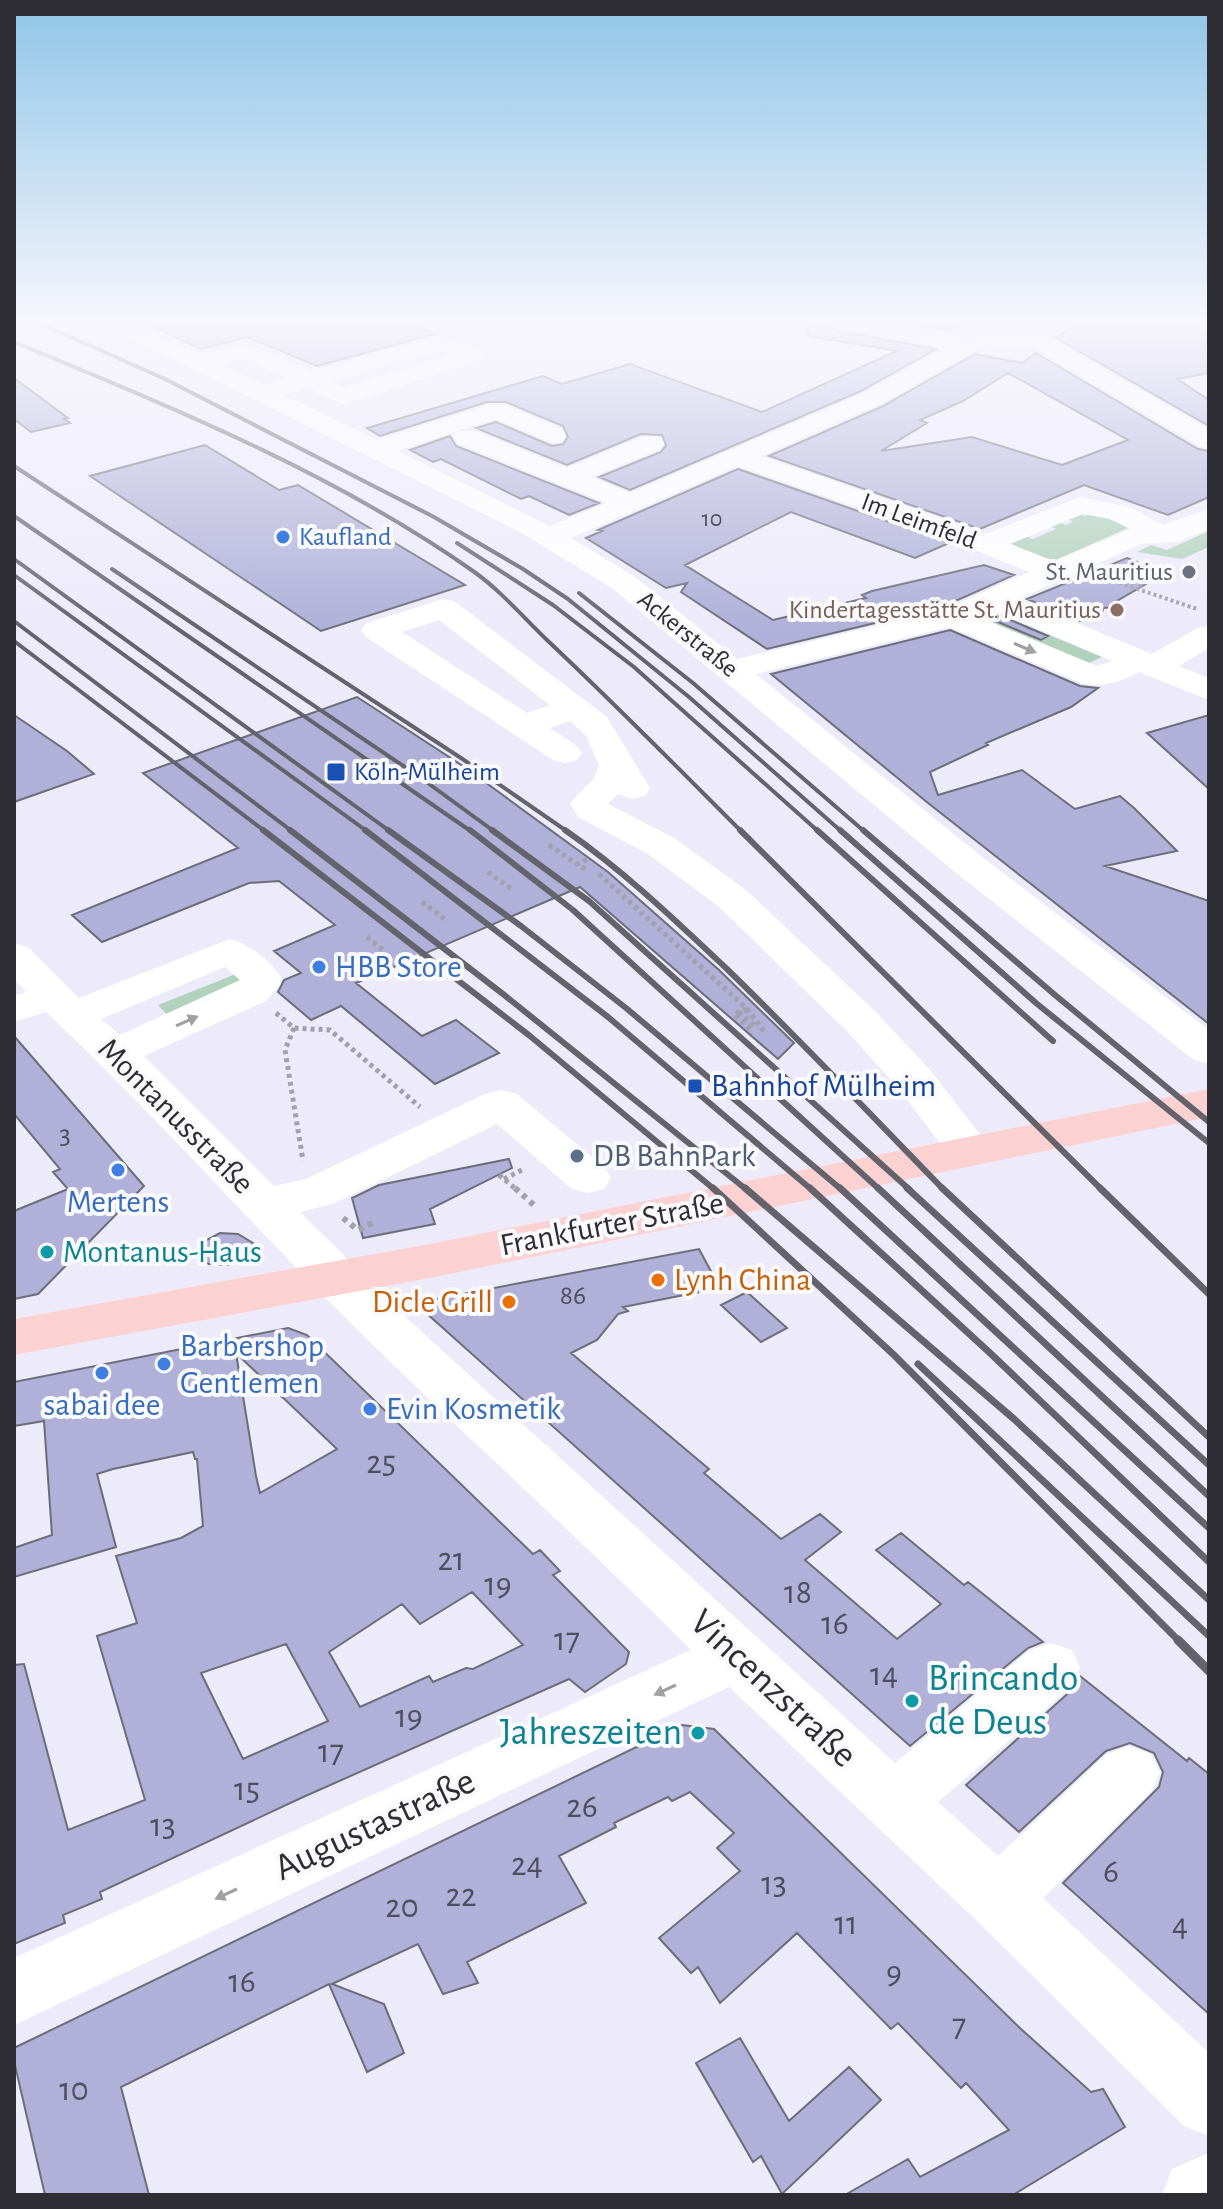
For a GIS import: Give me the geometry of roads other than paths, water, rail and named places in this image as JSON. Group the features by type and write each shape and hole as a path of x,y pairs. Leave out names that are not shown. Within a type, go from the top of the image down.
{"main road":[{"name":"Frankfurter Straße","path":"14,1337 337,1278 1209,1103"}],"street":[{"name":"Ackerstraße","path":"323,423 549,536 656,605 968,864 1209,1051"},
{"path":"376,449 456,423"},
{"path":"526,423 553,435"},
{"path":"549,536 815,423"},
{"path":"1182,423 1209,440"},
{"path":"466,437 631,503"},
{"path":"568,477 651,443"},
{"name":"Im Leimfeld","path":"737,457 1062,568"},
{"path":"907,515 945,497"},
{"path":"985,544 1080,505 1096,506 1140,523 1154,533"},
{"path":"732,670 953,617 1136,536 1177,533 1209,518"},
{"path":"993,599 1209,690"},
{"path":"565,753 377,630 443,608 574,708 603,735 616,765 632,788 628,808 630,829"},
{"path":"953,617 1093,676 1146,663 1209,635"},
{"path":"523,726 574,708"},
{"path":"616,765 610,782 588,803 598,813 661,846 732,898 788,948 915,1080 969,1151"},
{"path":"14,1010 63,1006 230,951 261,977 260,985 251,992 116,1053"},
{"name":"Montanusstraße","path":"14,955 63,1006 116,1053 337,1278"},
{"path":"265,1204 319,1192 501,1104 588,1178"},
{"name":"Vincenzstraße","path":"337,1278 393,1335 998,1898 1209,2101"},
{"name":"Augustastraße","path":"14,1992 736,1657"},
{"path":"894,1802 1051,1668"},
{"path":"998,1898 1129,1773"},
{"path":"1198,2195 1209,2189"}],"railway":[{"path":"205,423 365,503 473,571 512,604 740,830"},
{"path":"251,423 434,517 568,599 689,697 842,832"},
{"path":"14,466 461,758 568,832"},
{"path":"14,516 472,832"},
{"path":"457,543 553,605 634,667 819,832"},
{"path":"14,559 391,832"},
{"path":"112,569 421,778 495,832"},
{"path":"14,575 368,832"},
{"path":"579,593 693,683 865,832"},
{"path":"14,621 293,832"},
{"path":"14,641 266,832"},
{"path":"263,830 530,1036 715,1190"},
{"path":"290,830 503,994 747,1190"},
{"path":"365,830 608,1017 812,1190"},
{"path":"388,830 521,926 626,1008 842,1190"},
{"path":"470,830 573,910 880,1190"},
{"path":"492,830 589,901 910,1190"},
{"path":"565,830 628,879 727,969 943,1189"},
{"path":"740,830 1102,1190"},
{"path":"817,830 1053,1041"},
{"path":"840,830 1036,1003 1209,1143"},
{"path":"863,830 1209,1122"},
{"path":"713,1188 894,1355 1180,1642"},
{"path":"745,1188 1014,1419 1209,1600"},
{"path":"810,1188 989,1352 1209,1562"},
{"path":"840,1188 1209,1528"},
{"path":"878,1188 1209,1496"},
{"path":"907,1188 1209,1465"},
{"path":"1100,1188 1209,1294"},
{"path":"943,1189 1209,1437"},
{"path":"918,1364 1209,1636"},
{"path":"1180,1642 1209,1671"}],"place":[{"name":"Kaufland","path":"283,537"},
{"name":"St. Mauritius","path":"1189,572"},
{"name":"Kindertagesstätte St. Mauritius","path":"1117,610"},
{"name":"Köln-Mülheim","path":"336,772"},
{"name":"HBB Store","path":"319,967"},
{"name":"Bahnhof Mülheim","path":"695,1086"},
{"name":"DB BahnPark","path":"577,1156"},
{"name":"Mertens","path":"118,1170"},
{"name":"Montanus-Haus","path":"47,1252"},
{"name":"Lynh China","path":"658,1280"},
{"name":"Dicle Grill","path":"509,1302"},
{"name":"Barbershop Gentlemen","path":"164,1364"},
{"name":"sabai dee","path":"102,1373"},
{"name":"Evin Kosmetik","path":"370,1409"},
{"name":"Brincando de Deus","path":"912,1701"},
{"name":"Jahreszeiten","path":"698,1733"}]}
